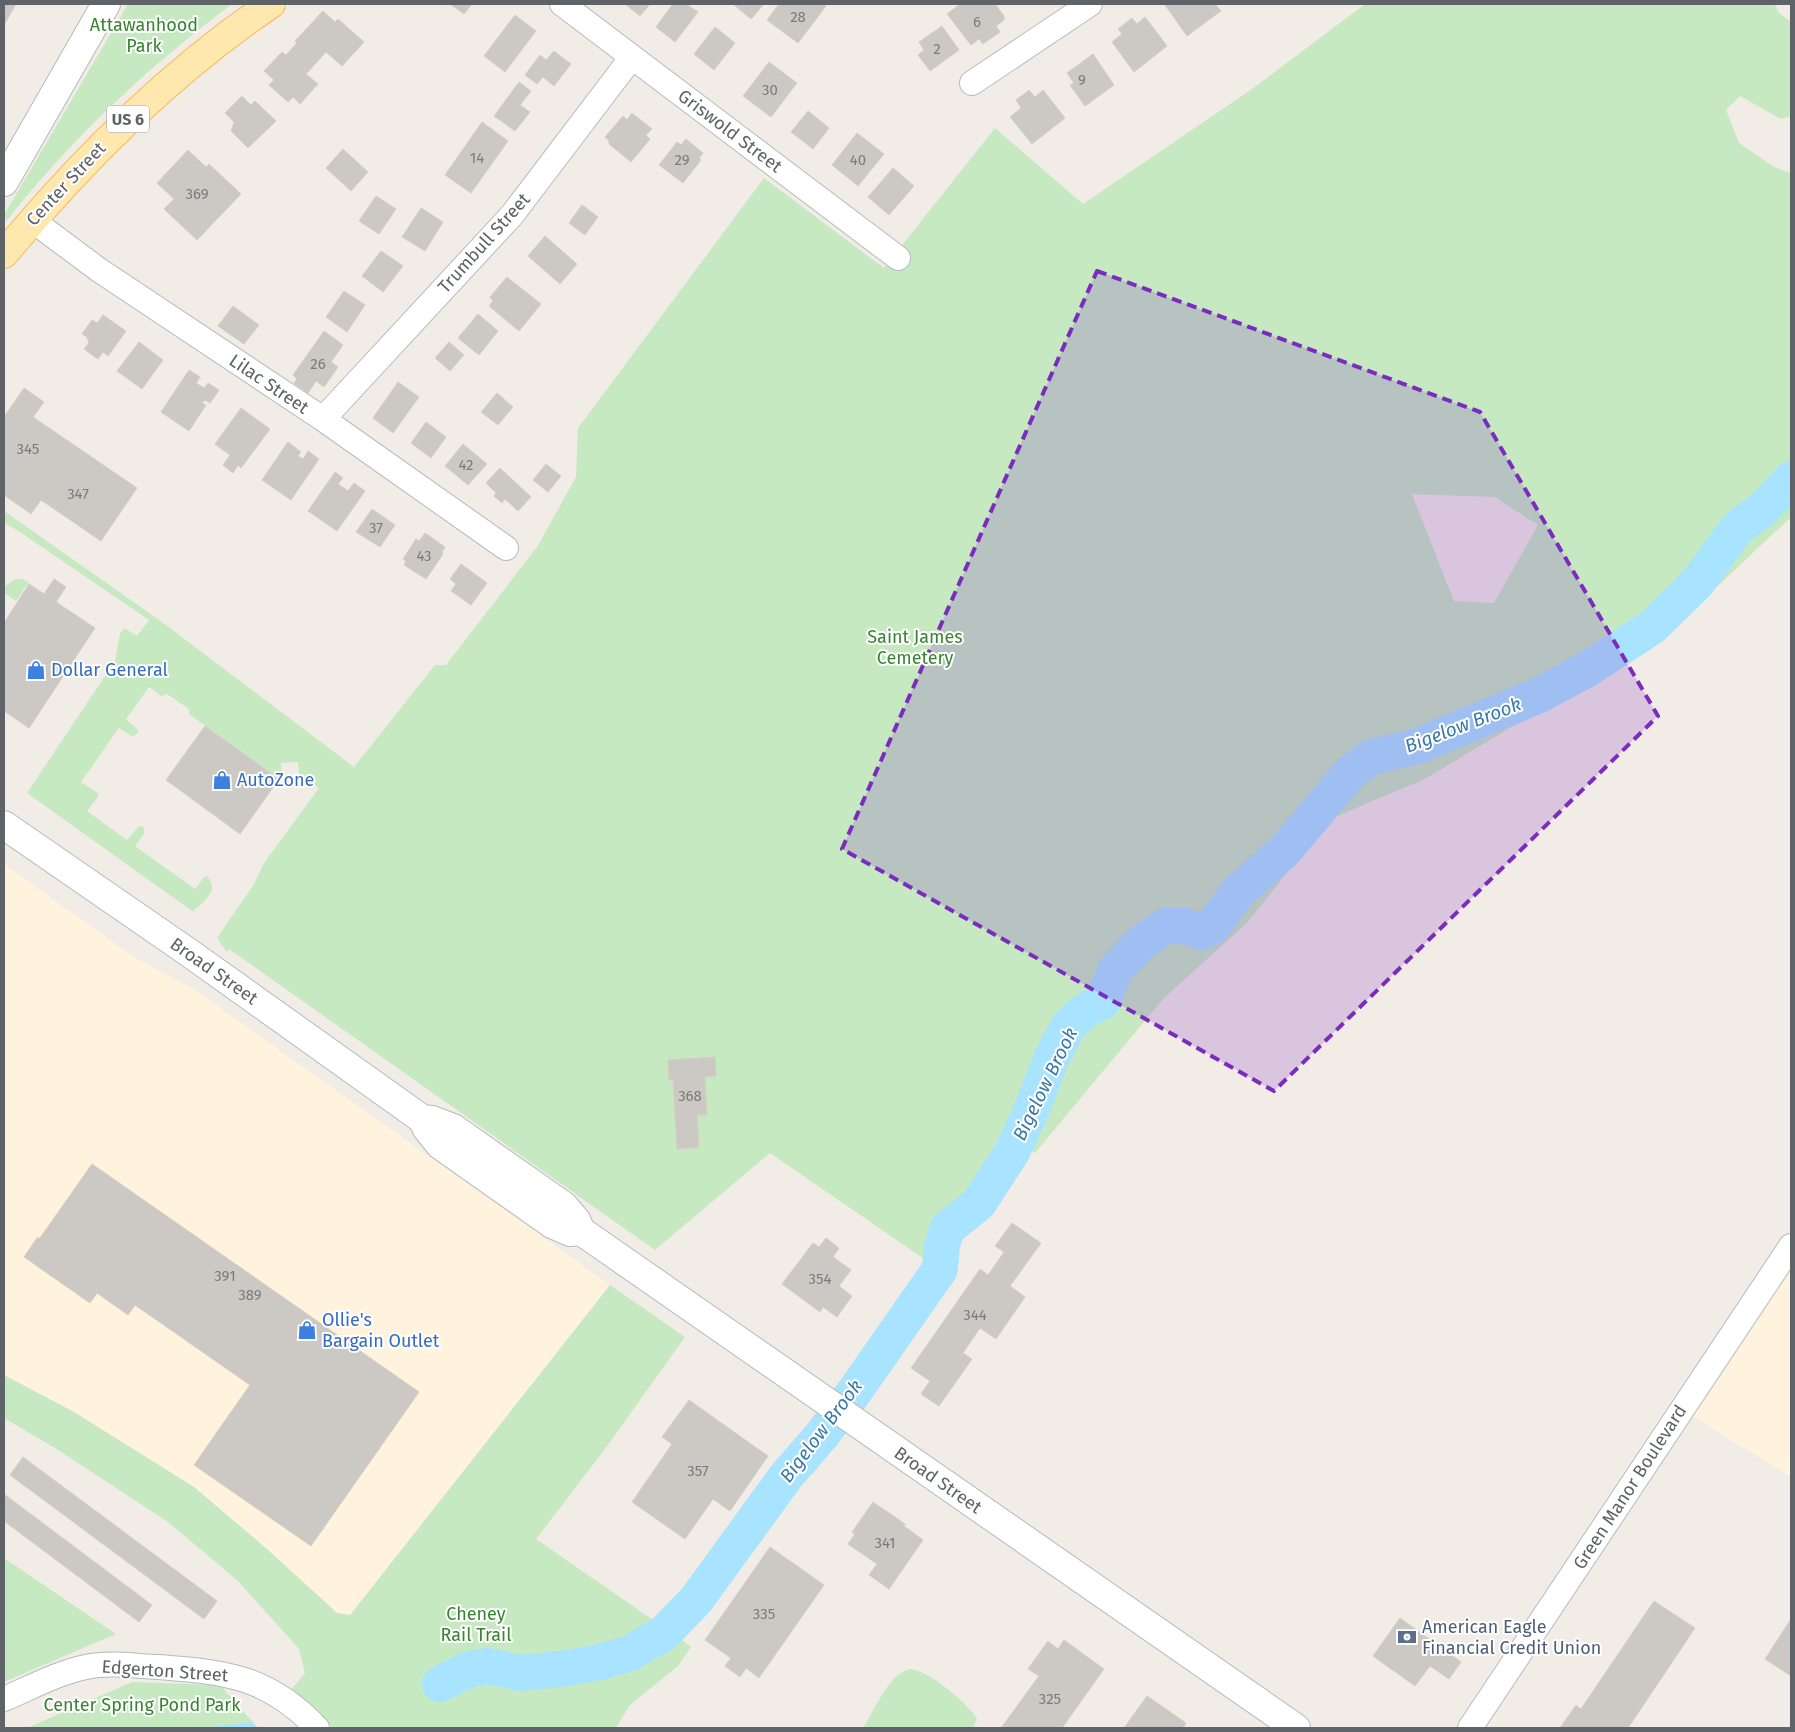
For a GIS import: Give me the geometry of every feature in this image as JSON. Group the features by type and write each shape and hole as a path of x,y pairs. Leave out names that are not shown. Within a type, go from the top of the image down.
{"main road":[{"path":"4,182 106,4"},
{"name":"Center Street","path":"4,254 32,220 94,153 143,106 197,59 271,4"},
{"name":"Broad Street","path":"4,824 196,957 422,1119 432,1120 453,1128 477,1144 564,1206 576,1220 581,1231 1296,1728"}],"street":[{"name":"Griswold Street","path":"562,4 898,258"},
{"path":"972,83 1090,4"},
{"name":"Trumbull Street","path":"323,419 512,215 632,57"},
{"name":"Lilac Street","path":"32,220 99,270 323,419 506,548"},
{"name":"Green Manor Boulevard","path":"1470,1728 1791,1246"},
{"name":"Edgerton Street","path":"4,1699 58,1676 98,1665 204,1671 238,1677 260,1686 294,1706 317,1728"}],"highlighted area":[{"path":"1097,271 1480,412 1658,716 1274,1091 842,849"}],"shaded area":[{"path":"4,864 134,957 195,990 610,1285 351,1615 337,1613 267,1549 194,1487 74,1412 4,1375"},
{"path":"1791,1246 1791,1477 1681,1409"}],"green space":[{"name":"Attawanhood Park","path":"128,4 232,4 141,78 113,104 59,160 8,219 4,221 4,215"},
{"name":"Saint James Cemetery","path":"1365,4 1775,4 1779,13 1791,22 1791,116 1781,119 1740,96 1726,110 1739,143 1774,167 1791,173 1791,517 1668,633 1425,779 1330,819 1247,923 1164,998 1035,1153 1017,1147 933,1265 770,1153 655,1250 229,949 227,952 217,938 254,884 264,863 319,788 299,774 298,762 281,763 282,776 279,779 189,714 189,709 167,694 161,696 149,687 126,719 138,732 133,737 119,728 81,782 98,793 98,797 87,811 127,840 139,826 144,827 144,834 135,846 195,889 204,877 207,876 212,884 212,890 205,901 192,911 27,793 115,661 120,634 124,628 137,636 149,620 4,523 4,511 162,622 354,767 435,665 446,665 537,547 576,477 578,428 764,178 884,268 995,128 1083,204 1252,89","holes":["1412,494 1495,497 1538,525 1494,603 1454,601"]},
{"path":"16,579 29,582 16,601 4,593 5,586"},
{"name":"Cheney Rail Trail","path":"610,1285 685,1337 605,1449 536,1539 653,1620 707,1562 756,1493 772,1466 780,1458 791,1448 815,1453 820,1461 818,1468 804,1481 760,1538 736,1574 698,1624 682,1640 691,1647 678,1666 630,1705 616,1728 333,1728 308,1702 291,1690 305,1673 299,1649 238,1581 168,1522 55,1448 4,1418 4,1375 74,1412 194,1487 267,1549 337,1613 350,1615"},
{"path":"4,1558 116,1634 4,1682"},
{"path":"910,1669 927,1675 957,1696 977,1719 973,1728 863,1728 889,1685 902,1672"},
{"name":"Center Spring Pond Park","path":"132,1682 220,1685 258,1728 27,1728"}],"water":[{"path":"252,1722 257,1728 205,1728"}],"building":[{"path":"4,4 16,4 4,25"},
{"path":"450,4 472,4 464,14"},
{"path":"625,4 650,4 640,16"},
{"path":"673,4 686,4 698,12 675,42 656,27"},
{"path":"733,4 764,4 751,19"},
{"path":"779,4 823,4 826,6 798,43 767,20"},
{"path":"960,4 995,4 1004,16 1004,20 996,26 1000,32 983,44 979,39 971,45 947,14"},
{"path":"1166,4 1215,4 1221,11 1187,36"},
{"path":"323,11 335,22 338,19 364,42 342,66 326,52 306,74 318,84 300,104 293,97 288,102 269,85 274,80 264,71 282,52 286,55 297,43 295,41"},
{"path":"515,15 536,31 505,72 484,56"},
{"path":"1145,17 1167,46 1134,72 1112,42 1122,34 1118,29 1132,18 1137,24"},
{"path":"942,26 959,50 930,71 918,55 924,50 919,42"},
{"path":"715,27 735,43 714,70 694,54"},
{"path":"554,51 571,64 554,86 543,77 537,84 525,75 540,55 546,60"},
{"path":"1093,54 1114,85 1085,106 1070,85 1074,83 1067,73"},
{"path":"769,62 797,83 771,117 743,96"},
{"path":"519,82 531,91 520,105 530,112 515,131 494,116"},
{"path":"1029,90 1035,97 1043,90 1065,118 1032,144 1010,117 1021,108 1016,100"},
{"path":"242,96 251,105 255,101 276,121 248,148 231,131 234,122 225,113"},
{"path":"808,111 829,128 813,149 791,132"},
{"path":"632,113 652,129 646,135 650,139 631,162 609,144 605,137 623,116 627,120"},
{"path":"482,122 508,141 471,193 445,175"},
{"path":"857,133 884,154 858,186 832,165"},
{"path":"686,139 703,153 699,158 701,160 683,183 659,165 677,142 681,145"},
{"path":"343,149 368,172 351,191 326,168"},
{"path":"188,150 206,167 209,164 241,194 197,240 164,209 174,199 157,183"},
{"path":"893,168 914,186 889,215 868,197"},
{"path":"376,196 396,209 379,234 359,221"},
{"path":"582,205 598,217 585,235 569,223"},
{"path":"421,208 443,222 425,251 402,237"},
{"path":"545,236 577,264 560,284 528,256"},
{"path":"381,251 403,266 383,292 362,276"},
{"path":"507,277 541,304 519,331 489,306 493,301 490,297"},
{"path":"344,291 365,305 347,332 326,317"},
{"path":"233,306 259,325 244,344 218,326"},
{"path":"478,314 498,331 479,355 458,338"},
{"path":"103,315 126,331 108,356 103,352 98,359 84,349 89,343 87,337 82,334 92,320 97,323"},
{"path":"324,331 343,345 331,362 338,367 324,387 316,381 308,393 294,383 297,379 293,375"},
{"path":"139,342 163,360 142,389 117,371"},
{"path":"449,342 464,355 450,371 435,358"},
{"path":"189,370 200,377 196,383 204,388 208,383 219,390 210,403 205,400 202,403 206,405 189,431 161,412"},
{"path":"398,382 419,397 393,433 373,418"},
{"path":"24,388 44,402 33,417 137,488 101,541 41,500 31,514 4,495 4,417"},
{"path":"497,393 513,407 498,425 481,412"},
{"path":"241,408 270,429 241,468 238,465 233,473 223,465 230,455 215,444"},
{"path":"426,422 446,437 431,458 411,443"},
{"path":"288,442 301,452 298,456 303,459 308,451 319,459 291,500 262,480"},
{"path":"463,444 487,464 468,485 445,466"},
{"path":"546,464 561,476 548,492 533,480"},
{"path":"500,468 531,497 518,511 505,499 502,503 494,496 496,493 486,483"},
{"path":"335,472 343,478 338,484 348,491 354,483 365,491 337,531 308,511"},
{"path":"372,509 395,525 380,547 356,532"},
{"path":"425,533 445,547 442,552 443,554 426,579 404,565 406,561 403,559 416,539 419,541"},
{"path":"461,564 487,583 471,605 451,591 456,584 450,579"},
{"name":"Dollar General","path":"54,579 66,587 56,602 95,628 29,728 4,711 4,623 29,584 44,594"},
{"name":"AutoZone","path":"205,726 279,779 240,834 166,780"},
{"path":"715,1057 716,1076 705,1077 707,1115 697,1115 699,1147 677,1149 673,1080 669,1080 668,1060"},
{"path":"92,1164 419,1392 311,1546 194,1465 250,1385 135,1305 128,1315 97,1293 90,1303 24,1257 37,1238 40,1238"},
{"path":"1012,1223 1041,1243 1010,1286 1025,1297 996,1339 980,1328 963,1353 972,1359 939,1406 921,1394 930,1381 911,1368 980,1269 988,1275 1004,1252 995,1246"},
{"path":"826,1238 839,1248 833,1257 851,1270 839,1286 852,1296 837,1317 823,1307 820,1312 782,1284 813,1243 819,1247"},
{"path":"689,1400 768,1456 730,1511 713,1499 685,1539 632,1502 672,1444 662,1437"},
{"path":"23,1457 217,1601 204,1619 10,1475"},
{"path":"4,1494 152,1605 139,1622 4,1521"},
{"path":"873,1502 905,1524 904,1526 923,1540 889,1589 869,1575 877,1564 848,1544 855,1534 852,1532"},
{"path":"770,1547 824,1585 759,1678 746,1668 740,1677 725,1666 731,1658 705,1640"},
{"path":"1654,1601 1695,1628 1628,1728 1560,1728 1576,1705 1581,1709"},
{"name":"American Eagle Financial Credit Union","path":"1400,1618 1461,1662 1449,1679 1430,1666 1415,1686 1373,1656"},
{"path":"1791,1619 1791,1676 1765,1659"},
{"path":"1064,1640 1104,1669 1062,1728 1001,1728 1039,1676 1028,1669 1048,1641 1058,1649"},
{"path":"1147,1696 1186,1723 1183,1728 1124,1728"}],"waterway":[{"name":"Bigelow Brook","path":"440,1684 467,1670 488,1666 520,1673 561,1669 600,1662 628,1654 663,1634 696,1600 787,1475 822,1435 940,1269 942,1245 947,1229 979,1203 1012,1152 1031,1111 1052,1057 1069,1025 1086,1010 1102,1002 1116,969 1140,944 1165,926 1185,926 1202,932 1213,926 1238,892 1286,849 1350,773 1371,757 1418,746 1537,696 1586,670 1652,627 1697,583 1738,527 1762,510 1791,479"}],"place":[{"name":"Dollar General","path":"36,670"},
{"name":"AutoZone","path":"222,780"},
{"name":"Ollie's Bargain Outlet","path":"307,1330"},
{"name":"American Eagle Financial Credit Union","path":"1407,1637"}]}
